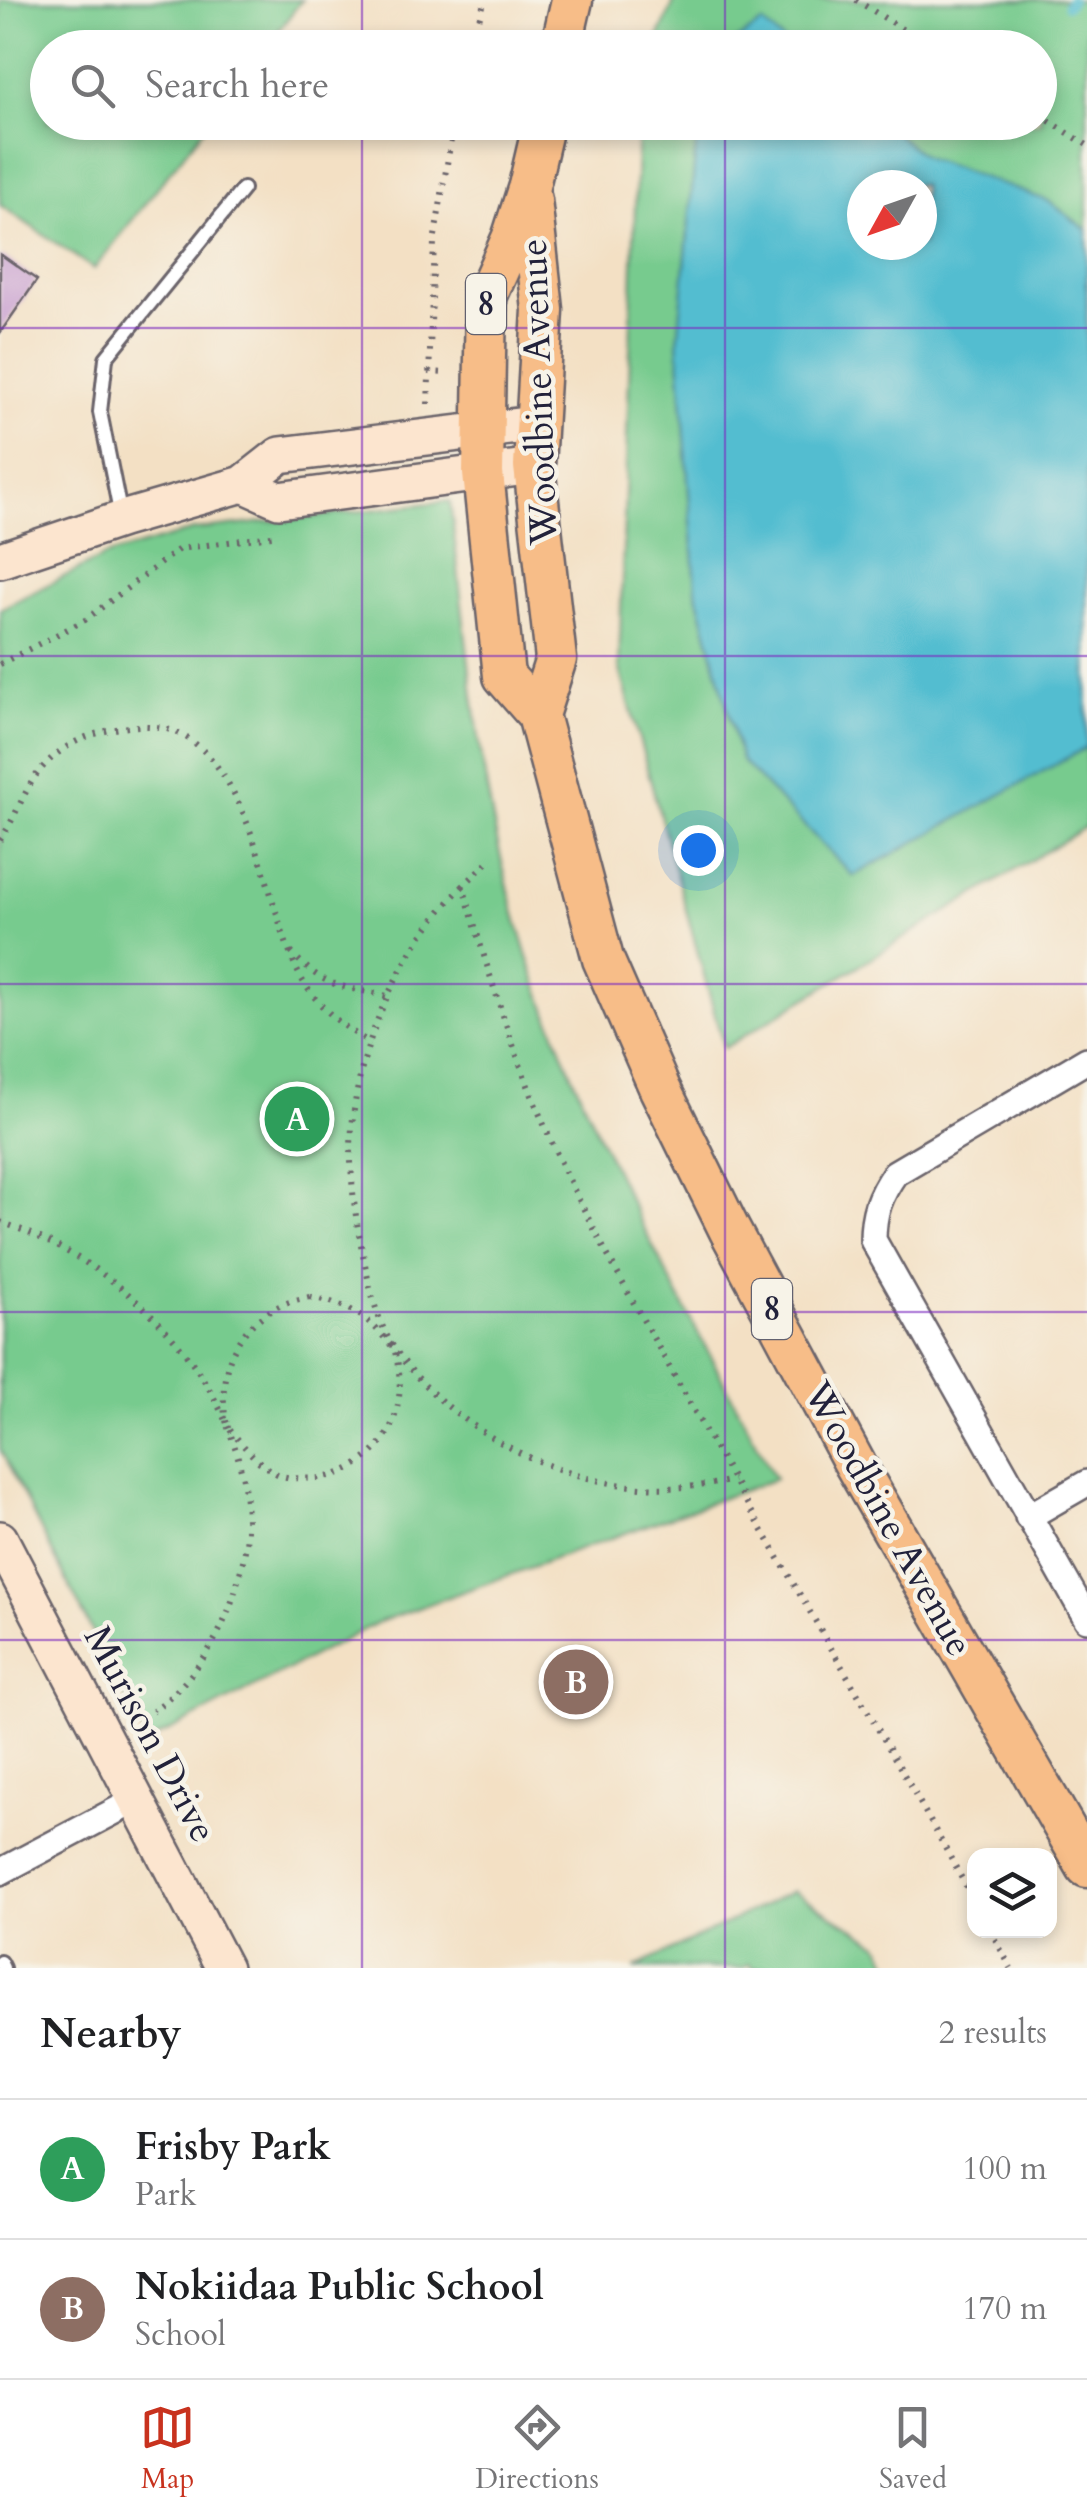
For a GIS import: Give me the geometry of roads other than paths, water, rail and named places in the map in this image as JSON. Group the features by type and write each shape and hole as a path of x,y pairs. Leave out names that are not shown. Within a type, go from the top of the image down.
{"main road":[{"path":"565,30 572,0"},
{"name":"Woodbine Avenue","path":"540,140 512,239 486,296 482,472 504,676 538,715 603,959 660,1090 729,1229 856,1466 1087,1868"},
{"name":"Woodbine Avenue","path":"529,186 543,310 534,466 556,659 538,715"}],"street":[{"path":"0,560 242,484 280,455 534,424"},
{"path":"242,484 279,500 534,466"},
{"path":"1087,1060 895,1174 881,1193 873,1216 873,1240 883,1262 1087,1620"},
{"path":"1028,1516 1087,1483"},
{"name":"Murison Drive","path":"0,1540 224,1968"},
{"path":"0,1872 136,1800"}],"lane":[{"path":"122,520 100,412 106,358 243,189"}],"water":[{"path":"762,23 770,30 752,30"},
{"path":"696,140 904,140 924,157 1049,201 1087,230 1087,747 853,876 741,760 696,590 678,342"}],"waterway":[{"path":"1067,5 1071,0"}],"place":[{"name":"Frisby Park","path":"297,1119"},
{"name":"Nokiidaa Public School","path":"576,1682"}]}
